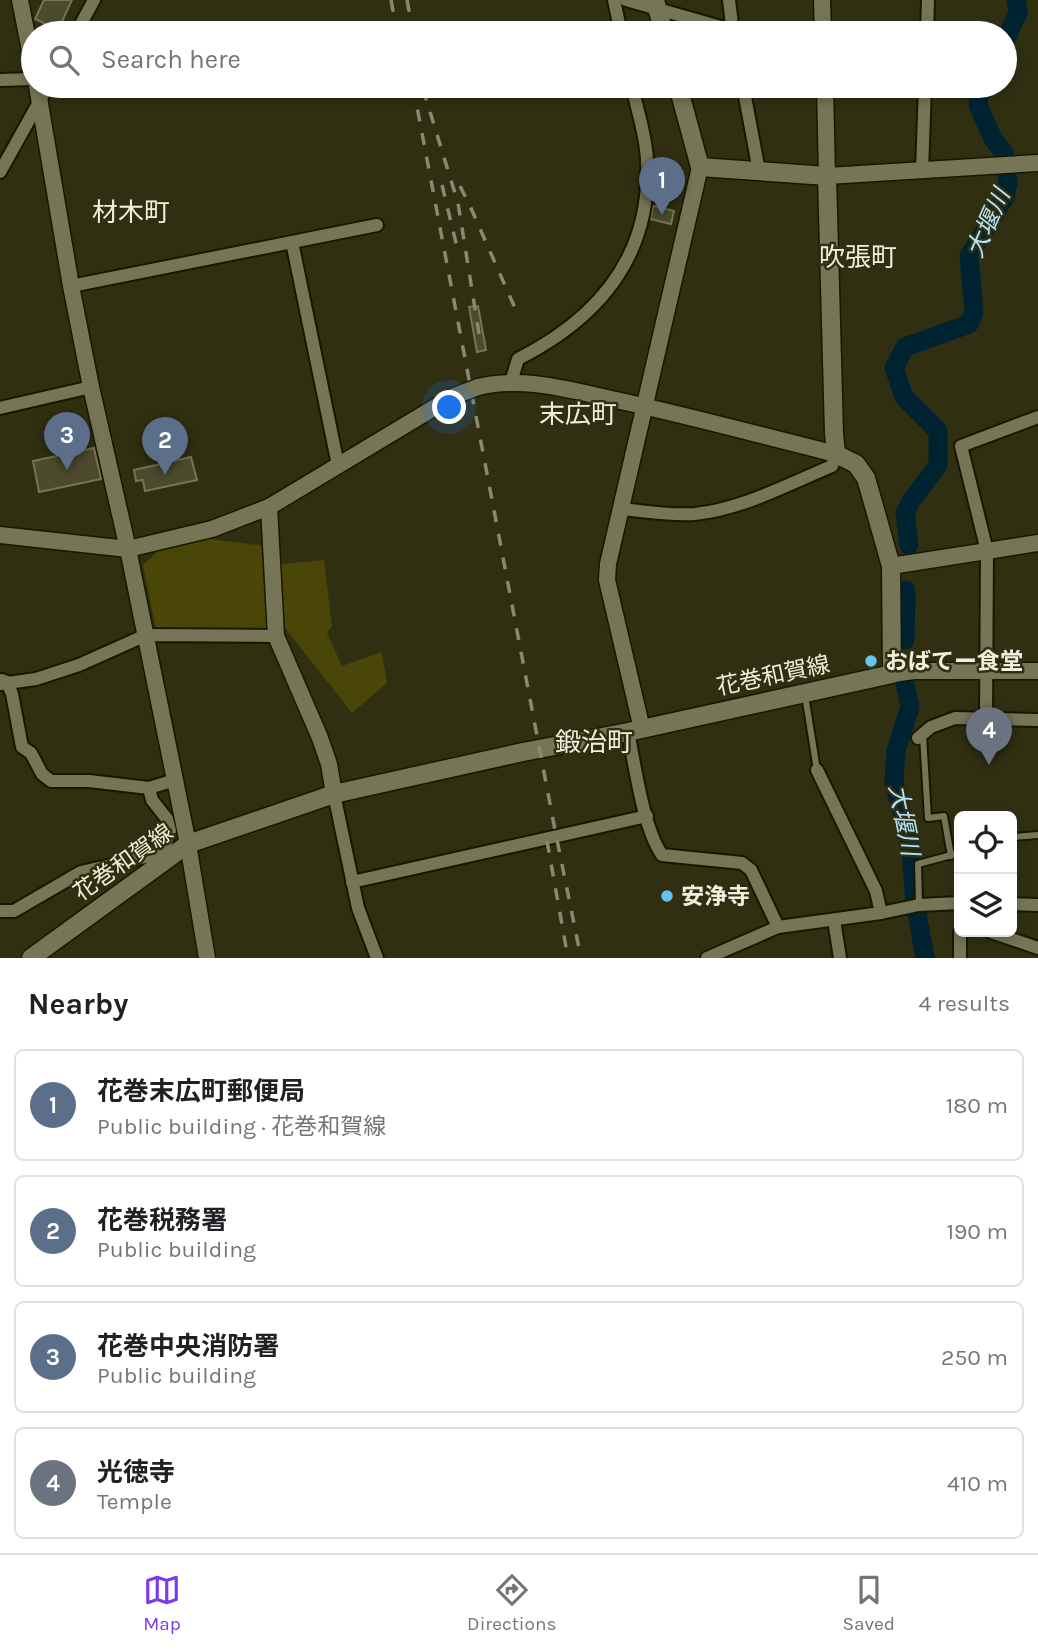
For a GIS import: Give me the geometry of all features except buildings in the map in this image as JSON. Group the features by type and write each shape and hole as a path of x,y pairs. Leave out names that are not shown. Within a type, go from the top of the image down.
{"main road":[{"path":"681,98 700,167 827,176 836,454 856,464 866,478 891,566 892,674"},
{"name":"花巻和賀線","path":"31,958 188,844 334,794 892,674"}],"street":[{"path":"20,0 24,21"},
{"path":"83,21 94,0"},
{"path":"614,0 618,21"},
{"path":"626,0 656,5 703,21"},
{"path":"729,0 734,21"},
{"path":"822,0 823,21"},
{"path":"927,21 928,0"},
{"path":"0,80 21,79"},
{"path":"0,172 37,98"},
{"path":"42,98 71,286 176,780 207,958"},
{"path":"510,382 518,359 544,346 592,309 613,284 629,256 641,224 646,188 647,158 634,98"},
{"path":"745,98 759,171"},
{"path":"825,98 827,176 1038,163"},
{"path":"922,172 925,98"},
{"path":"700,167 643,406 608,564 607,580 635,730 647,816 658,849 662,855 742,863 751,870 778,927"},
{"path":"71,286 377,225"},
{"path":"292,243 338,465"},
{"path":"0,535 128,550 212,529 269,507 452,397 478,387 510,382 545,385 643,406 836,454 832,466 730,507 677,515 620,509"},
{"path":"0,408 91,387"},
{"path":"986,718 987,551 961,446 1038,417"},
{"path":"269,507 276,636 329,764 358,908 377,958"},
{"path":"891,566 1038,543"},
{"path":"176,780 149,789 89,781 51,781 42,774 31,753 22,747 12,694 6,681 36,679 79,665 146,635 276,636"},
{"path":"892,674 914,671 1038,671"},
{"path":"920,736 931,727 955,718 1038,720"},
{"path":"817,771 876,891 881,913"},
{"path":"0,911 14,911 81,872 162,853 170,831 167,819 152,800 149,789"},
{"path":"352,882 647,816"},
{"path":"707,958 778,927 914,906 954,903"},
{"path":"1017,904 1038,905"},
{"path":"834,920 840,958"},
{"path":"960,937 960,958"},
{"path":"1006,937 1038,948"}],"lane":[{"path":"804,693 817,771"},
{"path":"920,736 928,818 944,816 951,856"},
{"path":"1017,837 1038,835"},
{"path":"914,906 918,864 954,855"}],"shaded area":[{"path":"203,538 280,548 282,564 324,560 332,626 327,633 342,666 382,652 387,683 352,713 285,628 156,630 143,565 160,549"}],"waterway":[{"name":"大堰川","path":"1014,21 1018,13 1016,0"},
{"name":"大堰川","path":"909,545 905,513 938,465 938,431 904,397 894,368 905,347 969,324 974,312 969,256 1005,197 1008,183 1004,153 993,139 978,105 979,98"},
{"name":"大堰川","path":"905,640 906,590"},
{"name":"大堰川","path":"905,683 910,707 896,751 894,782 910,843 915,902 925,958"}],"railway":[{"path":"391,0 395,21"},
{"path":"407,0 411,21"},
{"path":"415,98 581,958"},
{"path":"426,98 458,203 481,346"},
{"path":"442,185 457,247"},
{"path":"460,186 515,308"},
{"path":"547,841 568,958"}],"place":[{"name":"花巻末広町郵便局","path":"662,215"},
{"name":"花巻中央消防署","path":"67,470"},
{"name":"花巻税務署","path":"165,475"},
{"name":"おばてー食堂","path":"871,661"},
{"name":"光徳寺","path":"989,765"},
{"name":"安浄寺","path":"667,896"}],"district":[{"name":"材木町","path":"131,212"},
{"name":"吹張町","path":"858,257"},
{"name":"末広町","path":"578,414"},
{"name":"鍛治町","path":"594,742"}]}
